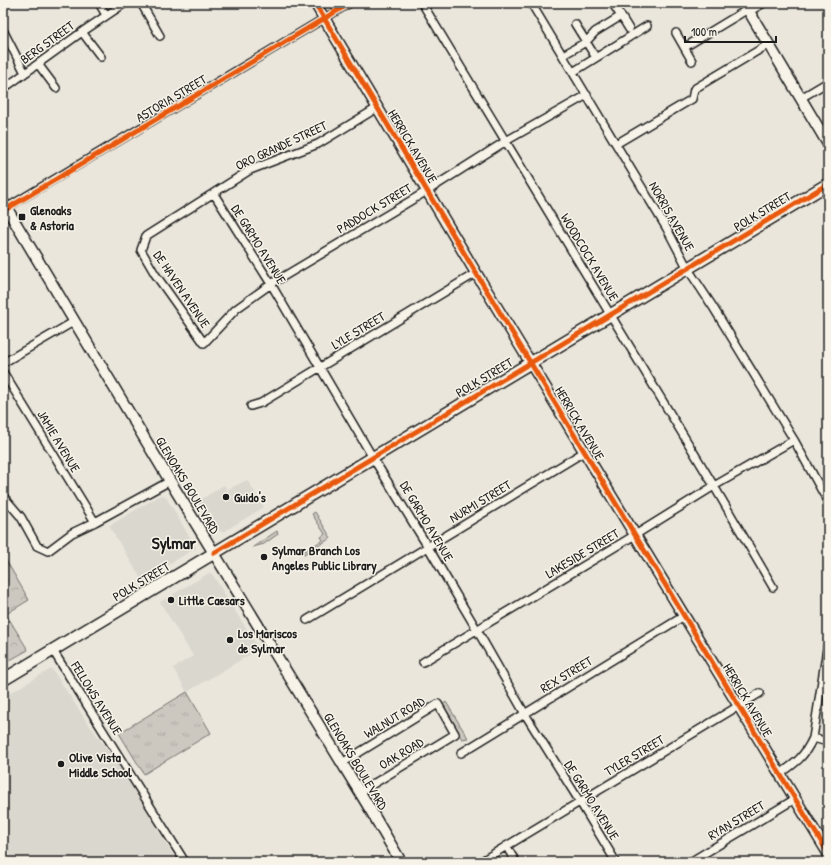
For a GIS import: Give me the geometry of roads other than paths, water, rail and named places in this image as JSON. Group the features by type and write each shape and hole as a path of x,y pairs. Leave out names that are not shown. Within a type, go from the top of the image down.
{"main road":[{"name":"POLK STREET","path":"3,680 52,649 828,184"}],"street":[{"path":"99,3 106,15"},
{"name":"BERG STREET","path":"3,89 25,72 125,3"},
{"path":"141,3 160,36"},
{"name":"HERRICK AVENUE","path":"315,3 584,452 828,853"},
{"name":"ASTORIA STREET","path":"4,207 350,3"},
{"name":"WOODCOCK AVENUE","path":"422,3 714,486 773,587"},
{"name":"NORRIS AVENUE","path":"531,3 667,229 688,269 713,307 794,440 828,502"},
{"path":"685,47 747,8 764,3"},
{"path":"613,4 629,29"},
{"path":"747,8 828,144"},
{"path":"563,55 586,42 594,32 620,16"},
{"path":"576,24 593,53"},
{"path":"573,72 647,26"},
{"path":"3,30 25,72"},
{"path":"82,32 101,57"},
{"path":"676,33 692,61"},
{"path":"616,144 692,99 694,89 769,44"},
{"path":"38,64 56,88"},
{"path":"801,98 828,82"},
{"name":"PADDOCK STREET","path":"204,343 236,309 271,284 427,191 506,141 587,95"},
{"name":"ORO GRANDE STREET","path":"141,250 146,236 250,170 318,144 377,108"},
{"name":"DE GARMO AVENUE","path":"214,194 271,284 373,458 428,546 525,714 616,862"},
{"name":"GLENOAKS BOULEVARD","path":"4,207 360,792 401,862"},
{"name":"DE HAVEN AVENUE","path":"141,250 155,274 204,343"},
{"name":"LYLE STREET","path":"251,406 261,403 476,273"},
{"path":"3,363 75,322"},
{"name":"JAMIE AVENUE","path":"3,372 95,522"},
{"name":"LAKESIDE STREET","path":"423,662 714,486 794,440"},
{"name":"NURMI STREET","path":"307,620 584,452"},
{"path":"3,496 21,517 37,546 48,551 72,533 170,481"},
{"name":"REX STREET","path":"461,753 684,616"},
{"path":"780,774 807,752 813,738 828,643"},
{"name":"FELLOWS AVENUE","path":"52,649 185,862"},
{"name":"TYLER STREET","path":"480,862 760,693"},
{"name":"WALNUT ROAD","path":"342,763 438,704"},
{"name":"OAK ROAD","path":"360,792 455,734 438,704"},
{"path":"813,738 828,742"},
{"name":"RYAN STREET","path":"690,862 795,799"},
{"path":"506,846 516,862"}],"place":[{"name":"Glenoaks & Astoria","path":"22,217"},
{"name":"Guido's","path":"226,497"},
{"name":"Sylmar Branch Los Angeles Public Library","path":"264,557"},
{"name":"Little Caesars","path":"171,600"},
{"name":"Los Mariscos de Sylmar","path":"230,640"},
{"name":"Olive Vista Middle School","path":"61,764"}],"district":[{"name":"Sylmar","path":"174,543"}]}
